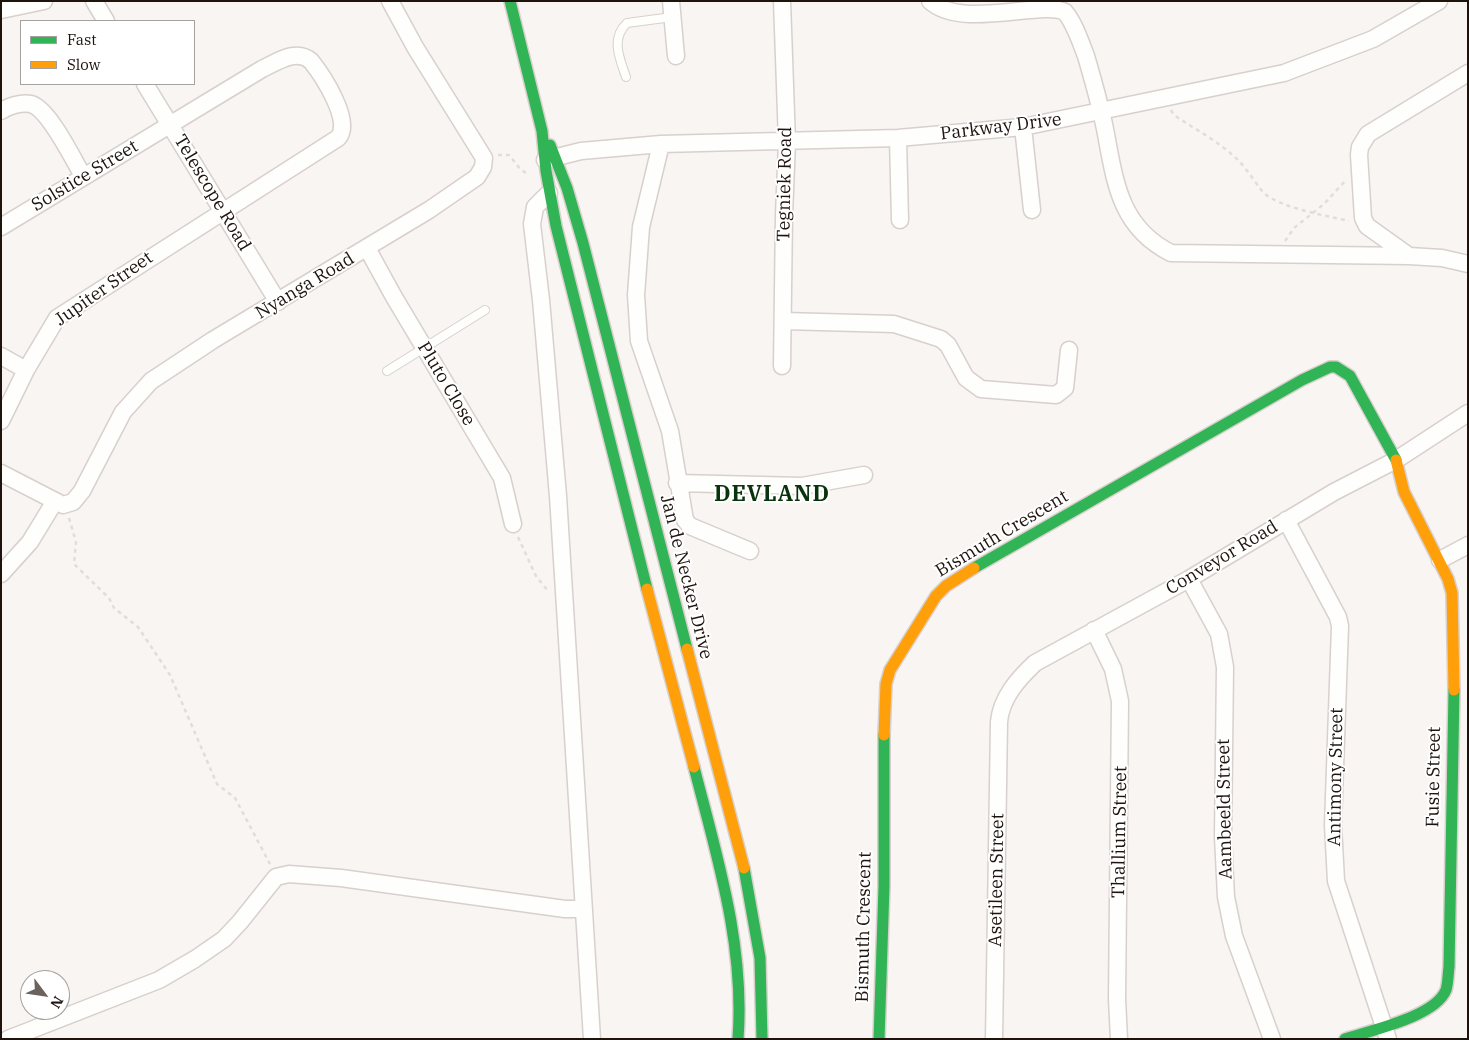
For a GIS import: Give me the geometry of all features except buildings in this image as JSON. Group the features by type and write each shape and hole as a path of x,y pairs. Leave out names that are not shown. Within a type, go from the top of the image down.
{"main road":[{"name":"Jan de Necker Drive","path":"510,1 549,163 583,242 717,766 747,873 762,964 762,1039"},
{"name":"Jan de Necker Drive","path":"549,163 549,193 615,468 727,895 733,928 740,992 738,1039"},
{"name":"Bismuth Crescent","path":"880,1039 884,886 883,751 886,684 890,670 936,596 946,586 979,565 1302,380 1330,367 1336,367 1350,376 1396,460"},
{"name":"Fusie Street","path":"1345,1039 1385,1032 1433,1006 1443,997 1448,985 1454,669 1452,593 1440,560 1404,492 1396,460"}],"street":[{"path":"1,10 44,1"},
{"path":"94,1 105,20"},
{"path":"390,1 415,47 484,158"},
{"name":"Tegniek Road","path":"782,1 788,142 784,215 782,366"},
{"path":"930,1 943,10 958,12 1038,4 1059,7 1064,11 1078,35 1101,112 1123,206 1147,239 1171,253 1274,253 1361,257 1409,256 1442,258 1468,264"},
{"name":"Parkway Drive","path":"549,163 581,151 661,144 898,138 1023,127 1284,73 1373,39 1439,1"},
{"path":"672,9 676,56"},
{"name":"Solstice Street","path":"1,227 262,68 284,58 296,56 308,58 318,71 342,115 344,124 340,135 222,211"},
{"path":"1409,256 1367,226 1363,218 1358,165 1360,147 1368,134 1468,73"},
{"name":"Telescope Road","path":"145,85 278,302"},
{"path":"1,111 21,104 31,104 37,108 50,122 83,176"},
{"path":"1023,127 1032,210"},
{"path":"898,138 900,220"},
{"path":"661,144 641,227 636,295 639,341 670,430 677,483 685,520 690,526 750,551"},
{"name":"Nyanga Road","path":"59,503 70,504 79,498 123,412 151,381 213,340 367,248 477,177 483,167 484,158"},
{"path":"549,193 536,207 532,224 542,310 564,605 592,1039"},
{"name":"Jupiter Street","path":"1,421 26,370 57,318 222,211"},
{"name":"Pluto Close","path":"367,248 502,478 513,524"},
{"path":"784,322 894,324 941,339 948,344 966,378 981,389 1056,395 1065,388 1069,350"},
{"path":"1,356 26,370"},
{"name":"Conveyor Road","path":"999,722 1004,703 1014,685 1035,663 1189,579 1334,492 1396,460 1468,413"},
{"path":"1,473 59,503 30,542 1,574"},
{"path":"677,483 802,486 864,475"},
{"name":"Antimony Street","path":"1286,520 1338,617 1340,626 1334,825 1336,881 1385,1032"},
{"path":"1440,560 1468,545"},
{"name":"Aambeeld Street","path":"1189,579 1219,634 1226,667 1223,837 1226,897 1234,936 1272,1039"},
{"name":"Thallium Street","path":"1094,630 1113,670 1120,701 1117,998 1119,1039"},
{"name":"Asetileen Street","path":"994,1039 999,722"},
{"path":"8,1039 159,980 224,939 276,877 289,874 341,878 565,909 584,909"}],"lane":[{"path":"626,77 616,46 623,27 627,23 672,9"},
{"path":"387,371 485,310"}],"path":[{"path":"1164,98 1174,115 1219,143 1239,161 1253,176 1264,194 1312,212 1367,226"},
{"path":"484,158 504,154 509,155 527,175 549,163"},
{"path":"1274,253 1294,228 1324,204 1358,165"},
{"path":"59,503 76,542 74,564 109,598 114,608 138,627 170,675 217,784 235,798 276,877"},
{"path":"513,524 536,576 564,605"}],"traffic: fast":[{"path":"510,1 542,131 546,171 556,226 647,589"},
{"path":"550,145 567,188 583,243 687,649"},
{"path":"974,568 1302,380 1330,367 1336,367 1350,376 1396,460"},
{"path":"1345,1039 1416,1015 1440,999 1446,990 1449,967 1454,690"},
{"path":"879,1039 884,886 884,735"},
{"path":"694,767 720,868 733,935 739,1004 738,1039"},
{"path":"744,868 760,958 762,1039"}],"traffic: slow":[{"path":"1396,460 1404,492 1448,579 1452,593 1454,690"},
{"path":"884,735 886,684 890,670 936,596 946,586 974,568"},
{"path":"647,589 694,767"},
{"path":"687,649 744,868"}],"district":[{"name":"DEVLAND","path":"772,495"}]}
